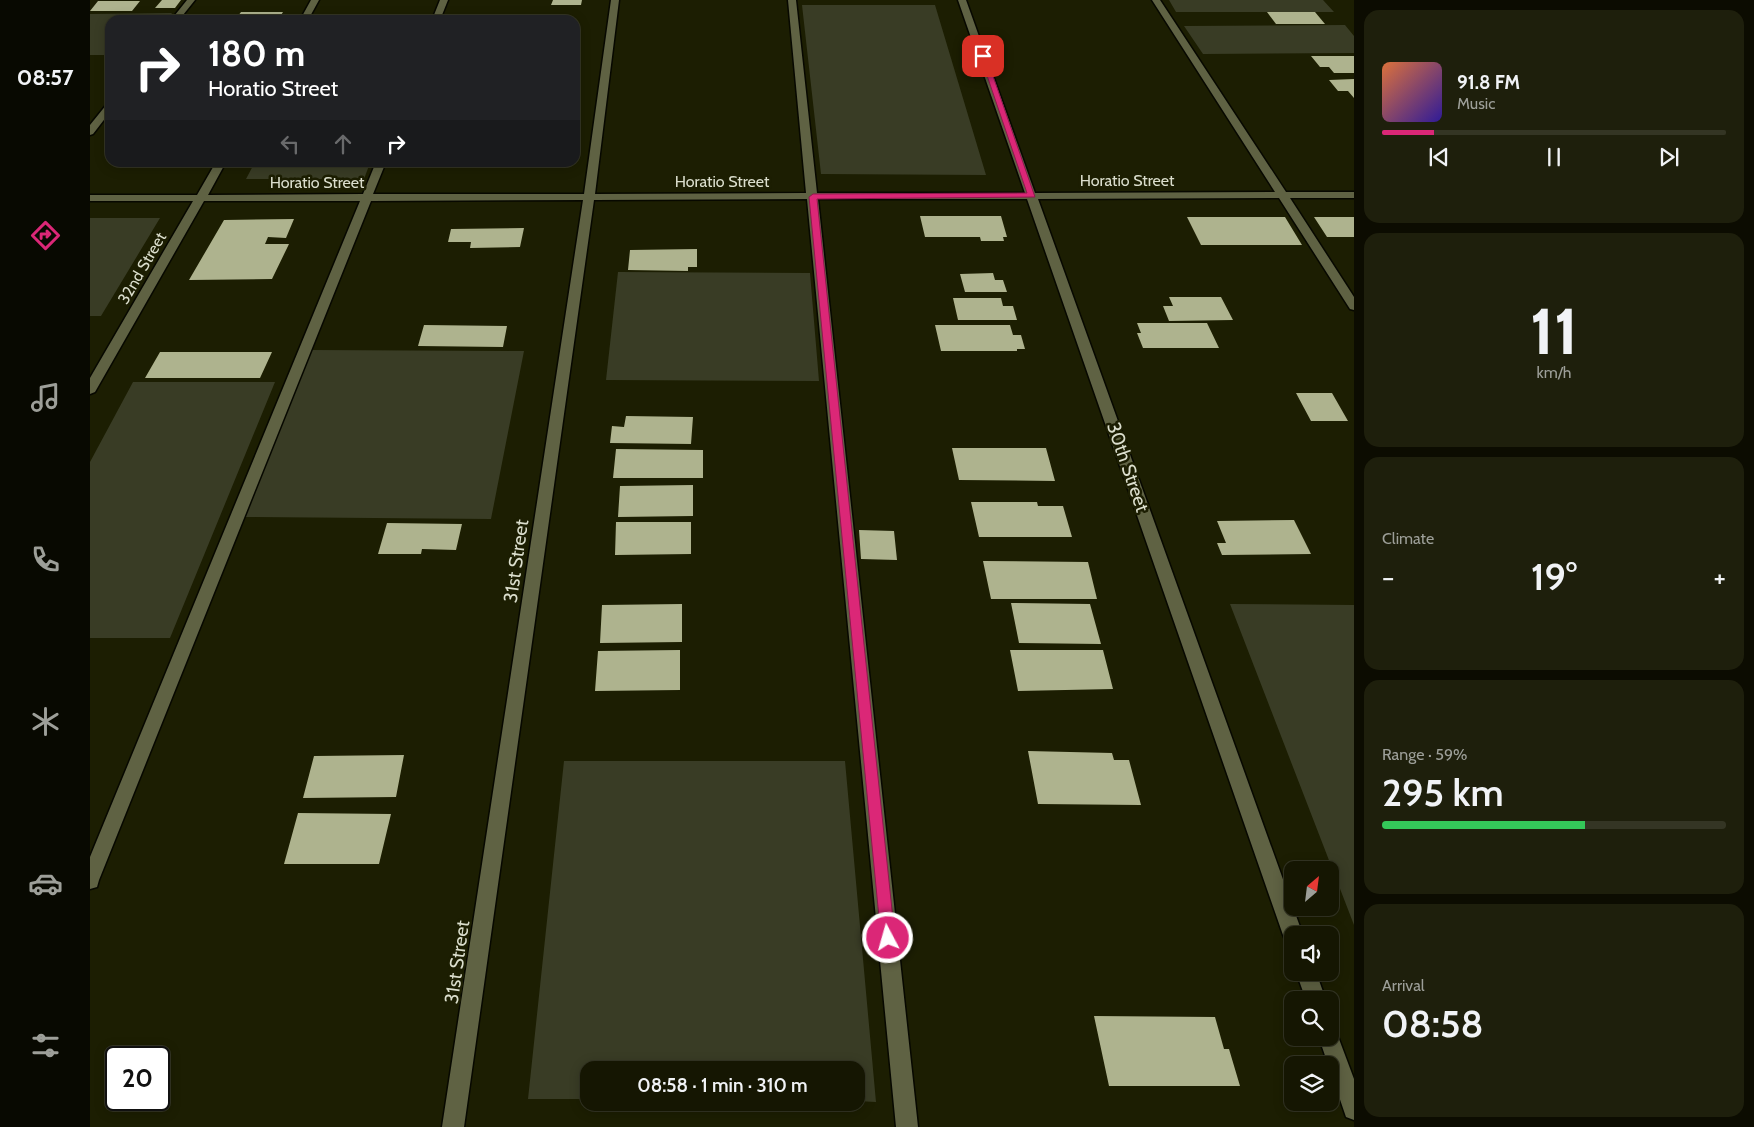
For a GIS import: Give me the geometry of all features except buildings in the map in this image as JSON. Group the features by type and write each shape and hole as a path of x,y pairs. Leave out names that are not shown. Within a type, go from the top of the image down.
{"street":[{"path":"180,15 191,0"},
{"path":"307,15 315,0"},
{"path":"438,15 444,0"},
{"name":"31st Street","path":"453,1127 589,198 615,0"},
{"path":"792,0 907,1127"},
{"name":"30th Street","path":"962,0 1290,926"},
{"path":"1156,0 1354,306"},
{"path":"90,132 105,112"},
{"name":"32nd Street","path":"90,389 218,167"},
{"path":"90,880 379,167"},
{"name":"Horatio Street","path":"90,198 1354,195"},
{"path":"1332,1046 1354,1109"}],"green space":[{"path":"1169,0 1323,0 1334,12 1176,12"},
{"path":"802,5 935,5 986,175 821,174"},
{"path":"172,13 171,15 105,15 105,55 90,55 90,14"},
{"path":"1345,25 1354,36 1354,53 1203,54 1184,26"},
{"path":"252,167 368,167 364,179 246,179"},
{"path":"90,218 160,218 101,316 90,316"},
{"path":"618,272 810,273 819,381 606,380"},
{"path":"312,350 524,351 491,519 244,517"},
{"path":"133,382 275,382 170,638 90,638 90,462"},
{"path":"1230,604 1354,605 1354,925 1339,886 1339,861 1329,861"},
{"path":"564,761 845,761 876,1102 865,1101 865,1061 580,1061 580,1099 528,1099"}],"route":[{"path":"888,938 813,197 1032,196 983,56"}]}
